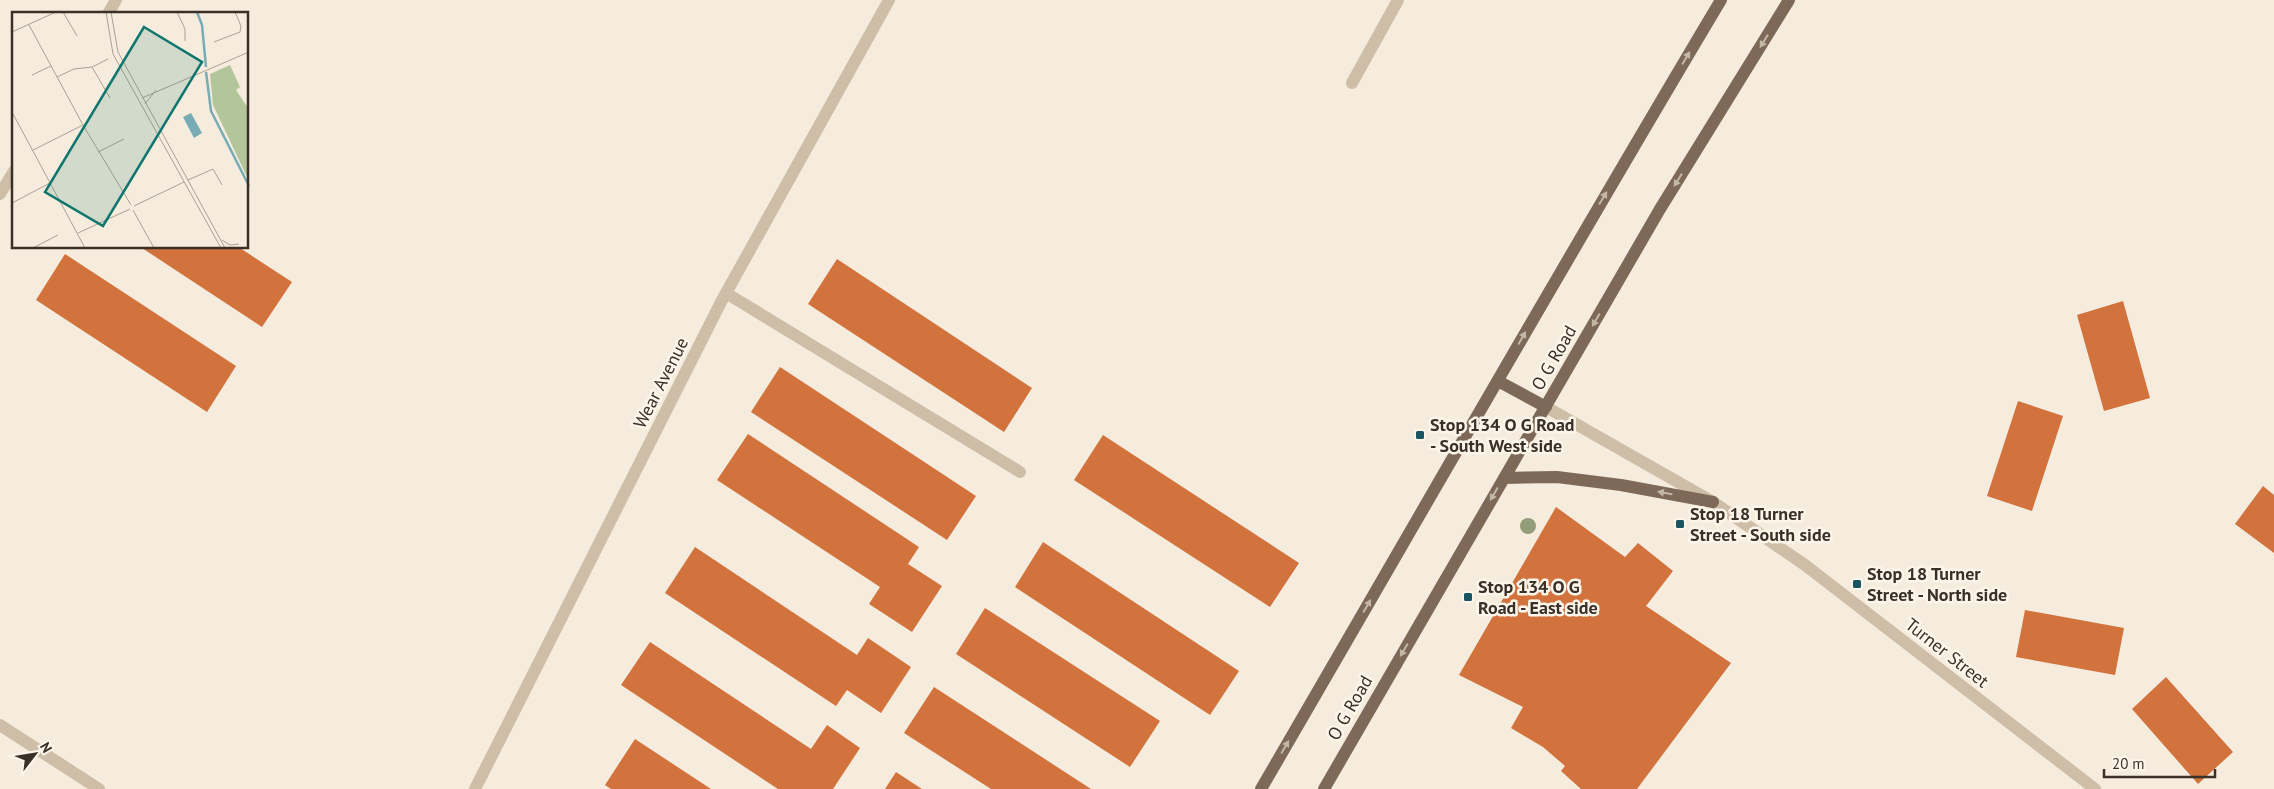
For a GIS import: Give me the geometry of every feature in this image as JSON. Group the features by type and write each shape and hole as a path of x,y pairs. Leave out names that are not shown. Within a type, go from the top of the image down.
{"main road":[{"name":"O G Road","path":"1261,789 1498,381 1557,274 1721,0"},
{"name":"O G Road","path":"1324,789 1660,209 1789,0"},
{"path":"1498,381 1546,407"},
{"path":"1504,478 1557,477 1621,485 1713,502"}],"street":[{"path":"109,12 116,0"},
{"name":"Wear Avenue","path":"475,789 726,293 889,0"},
{"path":"1352,84 1398,0"},
{"path":"0,194 12,174"},
{"path":"726,293 1020,472"},
{"name":"Turner Street","path":"1546,407 1713,502 1805,565 2094,789"},
{"path":"0,725 99,789"}],"building":[{"path":"144,249 242,249 292,282 262,327"},
{"path":"65,254 236,366 207,412 36,300"},
{"path":"837,259 1032,388 1004,432 808,304"},
{"path":"2123,301 2150,398 2104,411 2077,315"},
{"path":"780,367 976,496 947,540 751,412"},
{"path":"2018,401 2063,416 2032,511 1987,496"},
{"path":"748,434 919,547 908,564 942,586 912,632 869,604 880,587 717,480"},
{"path":"1103,435 1299,563 1270,607 1074,480"},
{"path":"2263,486 2274,495 2274,553 2235,524"},
{"path":"1556,507 1625,557 1638,543 1673,571 1646,606 1731,663 1637,789 1581,789 1561,771 1565,766 1543,747 1511,728 1523,707 1459,675"},
{"path":"1043,542 1239,671 1210,715 1015,587"},
{"path":"695,547 857,655 868,638 911,667 881,713 847,690 836,706 665,593"},
{"path":"985,608 1160,721 1130,767 956,654"},
{"path":"2025,610 2124,628 2115,675 2016,657"},
{"path":"650,642 811,749 827,725 860,748 833,789 778,789 621,685"},
{"path":"2166,677 2233,752 2198,784 2132,709"},
{"path":"934,687 1091,789 991,789 904,733"},
{"path":"635,739 711,789 611,789 605,785"},
{"path":"896,772 922,789 885,789"}],"place":[{"name":"Stop 134 O G Road - South West side","path":"1420,435"},
{"name":"Stop 18 Turner Street - South side","path":"1680,524"},
{"name":"Stop 18 Turner Street - North side","path":"1857,584"},
{"name":"Stop 134 O G Road - East side","path":"1468,597"}]}
